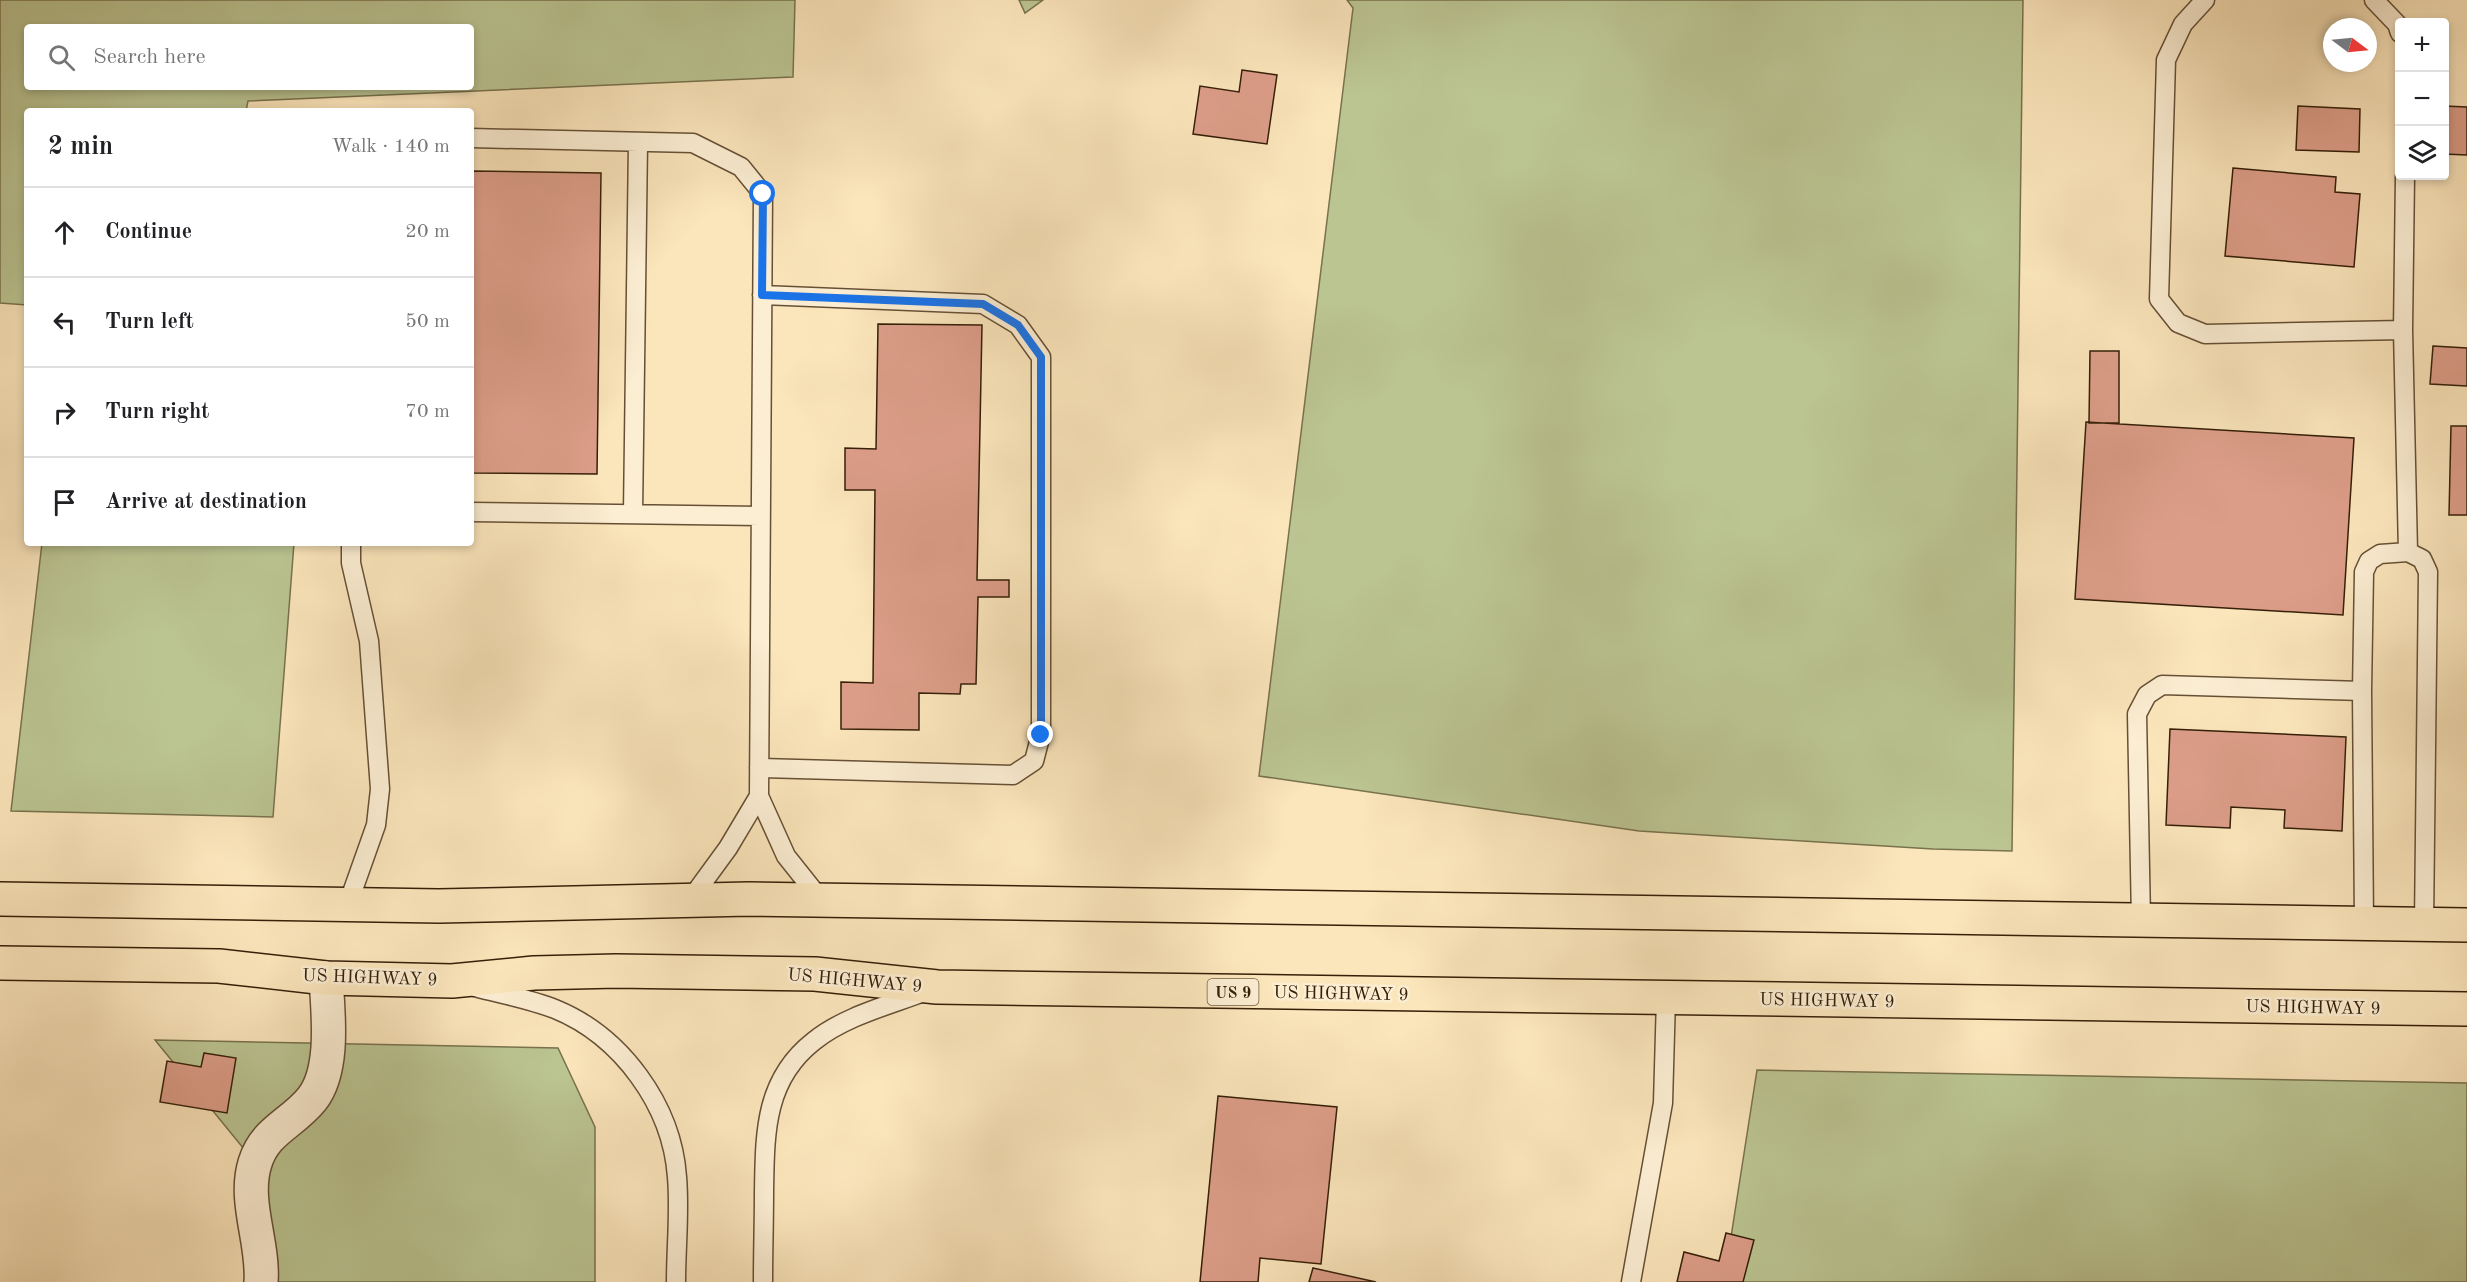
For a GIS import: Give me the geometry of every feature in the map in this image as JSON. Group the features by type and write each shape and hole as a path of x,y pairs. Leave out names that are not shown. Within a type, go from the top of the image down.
{"highway":[{"path":"0,899 439,906 690,900 821,900 2467,925"},
{"name":"US HIGHWAY 9","path":"0,963 219,966 327,978 452,981 534,973 672,972 815,974 937,987 2467,1009"}],"street":[{"path":"261,1282 262,1269 252,1195 254,1166 262,1144 311,1100 320,1087 328,1038 327,978"}],"lane":[{"path":"2205,0 2183,24 2166,60 2159,299 2178,323 2205,334 2403,330"},
{"path":"2374,0 2395,22"},
{"path":"474,138 693,143 741,167 763,194 759,796 786,856 821,900"},
{"path":"633,514 638,142"},
{"path":"2405,180 2403,330 2408,552"},
{"path":"759,768 1013,775 1034,761 1041,735 1041,357 1018,325 983,304 762,295"},
{"path":"474,512 760,516"},
{"path":"348,904 376,825 380,789 369,641 351,563 351,546"},
{"path":"2364,923 2362,691 2364,572 2369,561 2380,554 2408,552 2422,559 2428,572 2424,924"},
{"path":"2141,920 2137,714 2146,695 2163,685 2362,691"},
{"path":"690,900 728,848 759,796"},
{"path":"452,981 555,1009 602,1036 632,1064 657,1104 670,1136 677,1176 676,1282"},
{"path":"763,1282 765,1130 772,1101 788,1068 813,1041 842,1024 937,987"},
{"path":"1631,1282 1663,1103 1666,998"}],"green space":[{"path":"0,0 795,0 793,77 248,101 247,108 24,108 24,305 0,303"},
{"path":"1019,0 1043,0 1025,13"},
{"path":"1347,0 2023,0 2012,851 1933,849 1639,831 1259,776 1353,8"},
{"path":"42,546 294,546 273,817 11,811"},
{"path":"155,1040 558,1048 595,1127 595,1282 246,1282 253,1160"},
{"path":"1757,1070 2467,1083 2467,1282 1724,1282"}],"building":[{"path":"1242,70 1277,75 1267,144 1193,134 1200,86 1239,92"},
{"path":"2298,106 2360,109 2359,152 2296,150"},
{"path":"2449,106 2467,107 2467,155 2449,154"},
{"path":"2233,168 2336,177 2335,192 2360,194 2354,267 2225,256"},
{"path":"474,171 601,173 597,474 474,473"},
{"path":"878,324 982,325 977,580 1009,580 1009,597 978,597 976,684 961,684 960,694 919,693 919,730 841,729 841,682 873,683 875,490 845,490 845,448 876,449"},
{"path":"2433,346 2467,348 2467,386 2430,384"},
{"path":"2090,351 2119,351 2119,423 2089,423"},
{"path":"2086,422 2354,438 2343,615 2075,599"},
{"path":"2451,426 2467,426 2467,515 2449,515"},
{"path":"2170,729 2346,737 2342,831 2284,828 2285,810 2231,807 2230,828 2166,825"},
{"path":"204,1053 236,1058 227,1113 160,1102 167,1061 201,1067"},
{"path":"1218,1096 1337,1107 1321,1264 1260,1258 1258,1282 1200,1282"},
{"path":"1726,1233 1754,1240 1743,1282 1677,1282 1684,1252 1719,1261"},
{"path":"1313,1268 1376,1282 1309,1282"}],"route":[{"path":"763,194 762,295 983,304 1018,325 1041,357 1041,735"}]}
